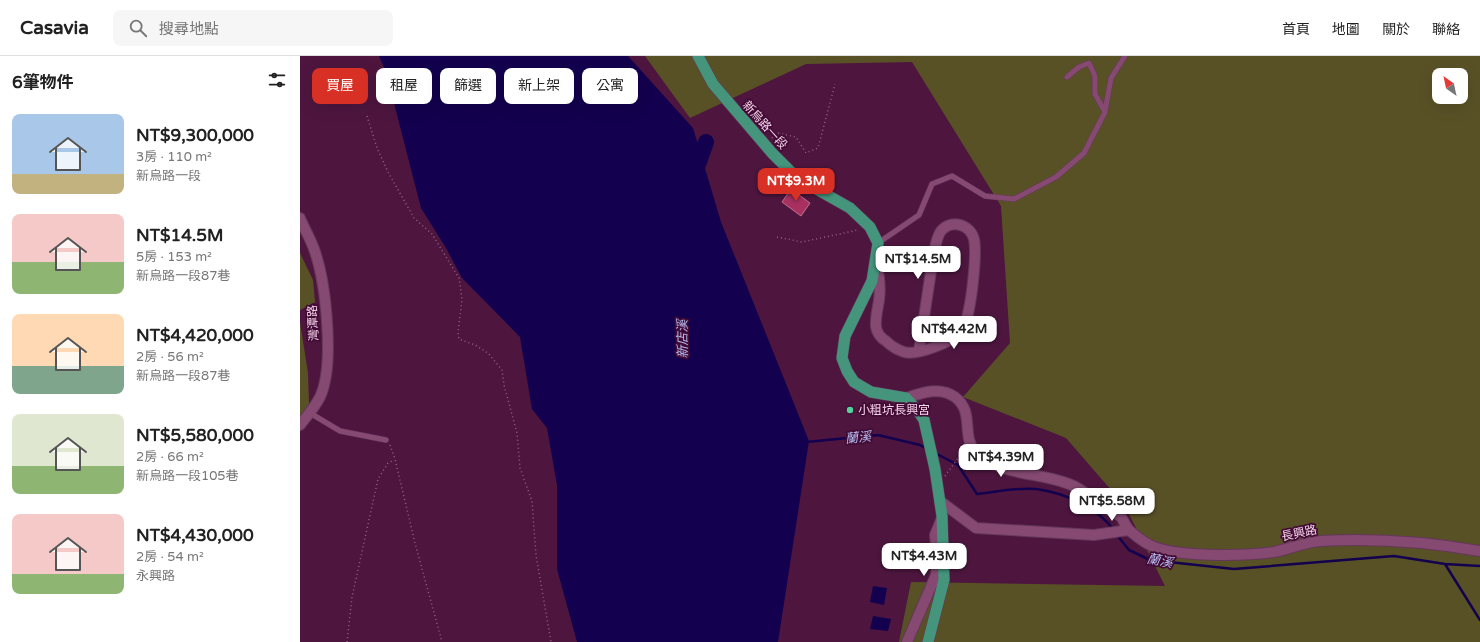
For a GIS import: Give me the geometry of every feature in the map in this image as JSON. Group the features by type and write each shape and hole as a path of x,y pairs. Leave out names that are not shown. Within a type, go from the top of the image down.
{"main road":[{"name":"新烏路一段","path":"698,56 713,84 764,143 797,178 850,208 870,227 878,243"},
{"path":"878,243 872,281 845,336 842,358 847,371 854,382 871,392 906,398 924,420 935,469 942,516 944,580 928,642"}],"street":[{"name":"灣潭路","path":"300,218 314,248 323,281 327,345 325,373 320,397 300,425"},
{"path":"876,261 880,276 876,328 884,340 898,350 905,353 919,351 956,337 962,332 965,326 970,312 975,250 973,238 966,227 956,224 949,225 941,231 933,259 919,351"},
{"name":"長興路","path":"906,398 924,392 938,390 955,397 964,407 968,421 969,439 974,450 998,465 1011,470 1044,476 1063,482 1088,494 1121,518 1126,531 1148,545 1167,551 1250,554 1275,552 1319,541 1361,540 1440,544 1480,551"},
{"path":"940,501 976,528 1094,535 1126,531"},
{"path":"907,642 936,576 937,555 935,535 942,516"}],"lane":[{"path":"878,243 919,215 932,184 952,176 985,196 1014,199 1056,177 1084,153 1105,112 1111,78 1125,56"},
{"path":"1067,77 1079,67 1088,63 1095,76 1095,94 1105,112"},
{"path":"310,412 340,431 386,440"}],"path":[{"path":"764,143 778,133 796,137 806,153 818,148 835,84"},
{"path":"367,116 377,148 388,172 414,218 432,234 458,278 462,299 458,333 459,339 488,353 502,370 504,385 517,433 520,468 532,501 536,555 551,642"},
{"path":"777,238 802,242 870,227"},
{"path":"386,440 392,449 395,459 415,543 442,642"},
{"path":"947,475 967,446"},
{"path":"348,642 352,596 378,479 388,463 395,459"}],"shaded area":[{"path":"645,56 1480,56 1480,642 899,642 911,582 1165,586 1125,506 1066,438 963,397 1010,343 1001,206 912,62 806,64 690,118"},
{"path":"300,253 313,280 315,302 300,310"},
{"path":"300,322 308,373 309,404 300,418"}],"water":[{"name":"新店溪","path":"379,56 628,56 693,128 721,222 809,441 778,642 577,642 557,569 557,485 547,428 532,409 520,337 462,278 446,248 421,208 394,104 432,104 432,68 384,68"},
{"path":"873,586 887,588 884,605 870,602"},
{"path":"873,616 891,619 888,631 870,629"}],"building":[{"path":"791,189 810,203 801,216 782,202"}],"waterway":[{"path":"694,176 706,142"},
{"name":"蘭溪","path":"807,442 878,435 920,445 927,449"},
{"name":"蘭溪","path":"935,453 958,465 977,494 1015,489 1036,489 1047,491 1068,497 1088,507 1106,521 1113,529"},
{"name":"蘭溪","path":"1117,535 1129,550 1150,560 1234,569 1394,556 1445,564 1480,620"},
{"path":"1445,564 1480,566"}],"place":[{"name":"小粗坑長興宮","path":"850,410"}]}
